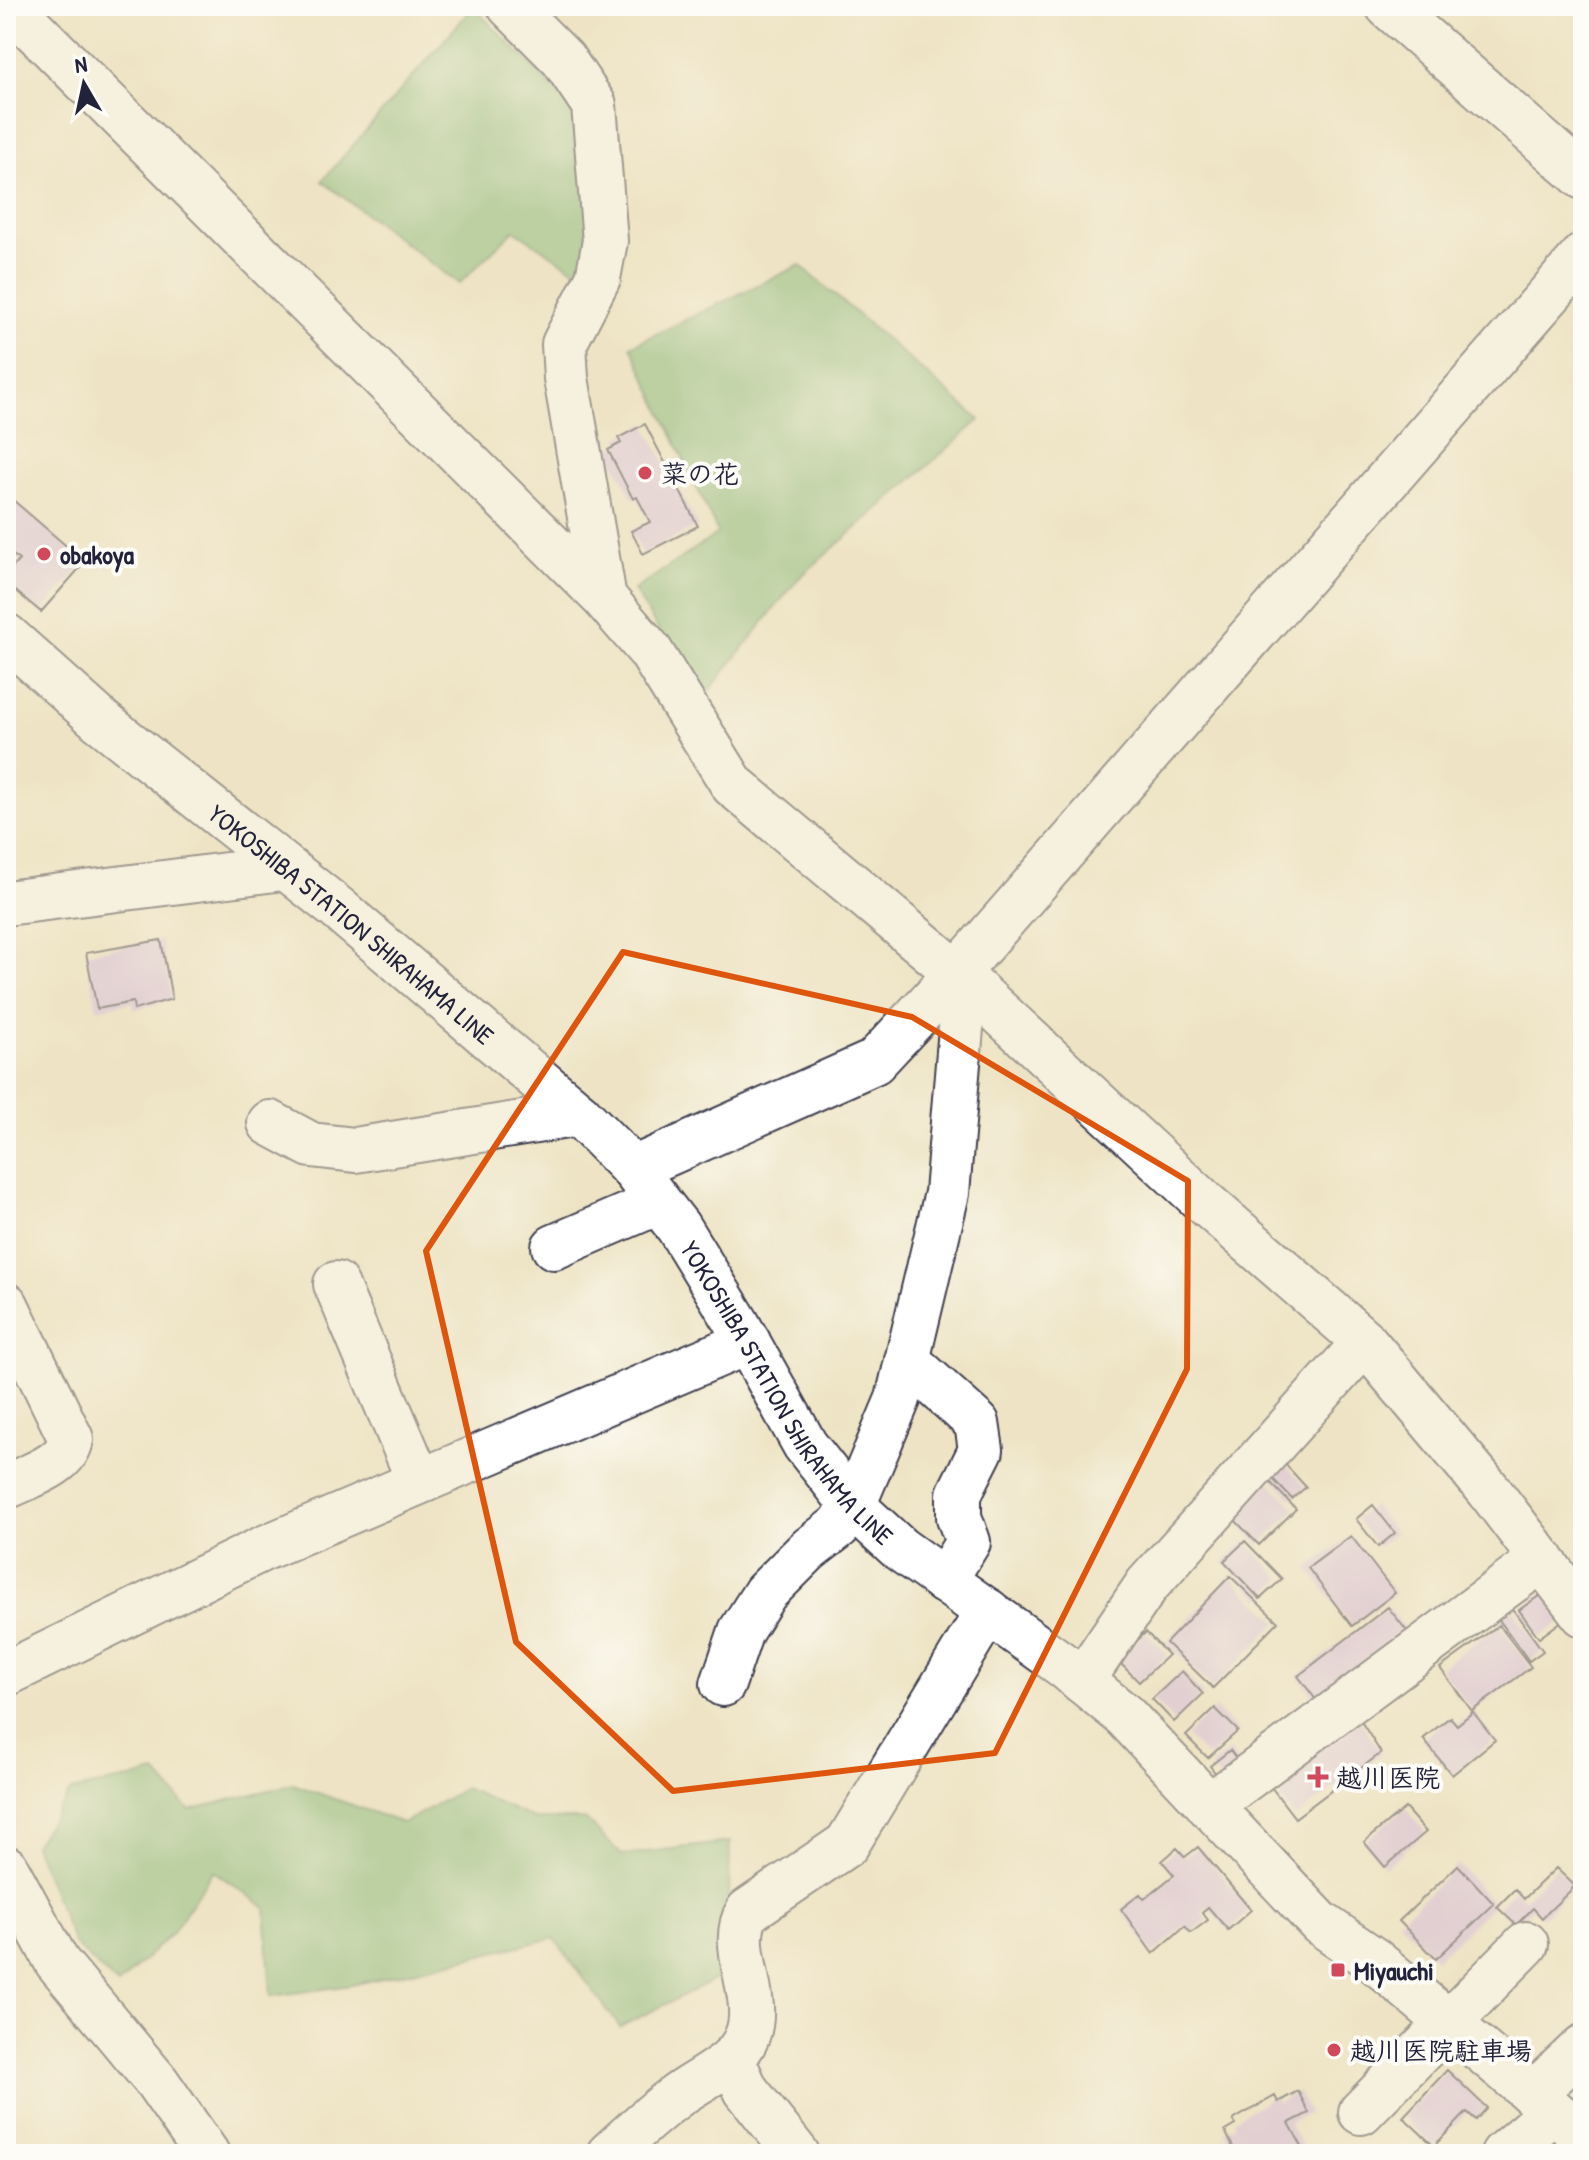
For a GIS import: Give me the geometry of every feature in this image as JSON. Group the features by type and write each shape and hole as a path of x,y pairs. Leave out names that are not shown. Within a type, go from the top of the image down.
{"street":[{"path":"10,6 604,598 650,651 733,785 961,977 1204,1202 1365,1342 1488,1489 1583,1614"},
{"path":"510,6 563,59 594,105 605,241 598,278 564,344 566,378 604,598"},
{"path":"1388,6 1583,177"},
{"path":"554,1247 640,1210 645,1184 874,1062 961,977 1583,256"},
{"name":"YOKOSHIBA STATION SHIRAHAMA LINE","path":"6,636 101,721 337,908 579,1114 645,1184 678,1227 748,1342 805,1445 853,1506 900,1549 988,1611 1125,1716 1320,1923 1374,1960 1556,2114"},
{"path":"6,903 283,868"},
{"path":"723,1684 741,1631 765,1593 808,1550 839,1526 853,1506 898,1399 947,1193 961,977"},
{"path":"270,1123 311,1145 355,1150 579,1114"},
{"path":"336,1284 419,1481"},
{"path":"6,1305 71,1439 69,1451 62,1459 6,1487"},
{"path":"10,1663 262,1549 748,1342"},
{"path":"1082,1681 1147,1585 1365,1342"},
{"path":"907,1360 977,1423 981,1450 959,1494 959,1517 968,1542 944,1581"},
{"path":"1209,1806 1542,1559"},
{"path":"609,2154 674,2098 732,2059 748,2036 750,2009 740,1925 748,1911 847,1844 988,1611"},
{"path":"6,1868 57,1962 157,2082 207,2154"},
{"path":"1361,2112 1526,1944"},
{"path":"1503,2154 1556,2114 1583,2047"},
{"path":"732,2059 746,2090 797,2154"}],"highlighted area":[{"path":"623,952 912,1017 1188,1181 1187,1369 995,1753 673,1791 516,1642 426,1251"}],"green space":[{"path":"473,7 569,102 589,204 585,277 514,230 459,284 322,181"},
{"path":"800,265 980,420 798,579 701,701 634,590 718,533 631,346"},
{"path":"156,1773 189,1810 293,1784 403,1823 465,1788 534,1819 585,1819 622,1855 730,1842 728,1973 620,2027 554,1938 352,1985 271,1996 265,1907 213,1871 172,1933 118,1985 74,1944 34,1845 71,1791"}],"building":[{"name":"菜の花","path":"645,424 698,526 643,554 631,531 650,522 637,497 633,499 608,450 621,443 618,438"},
{"name":"obakoya","path":"6,494 85,562 41,612 6,583 6,575 19,560 6,549"},
{"path":"161,940 172,999 134,1010 133,1002 97,1009 86,953"},
{"path":"1285,1464 1306,1487 1292,1499 1271,1477"},
{"path":"1268,1480 1296,1509 1259,1545 1231,1516"},
{"path":"1373,1505 1395,1533 1378,1547 1356,1519"},
{"path":"1351,1536 1395,1593 1352,1626 1308,1568"},
{"path":"1245,1541 1282,1579 1260,1599 1224,1561"},
{"path":"1230,1576 1278,1622 1213,1688 1166,1643"},
{"path":"1546,1591 1566,1618 1539,1638 1519,1610"},
{"path":"1388,1607 1417,1644 1326,1713 1298,1676"},
{"path":"1511,1607 1543,1651 1529,1661 1497,1617"},
{"path":"1499,1625 1531,1667 1472,1711 1440,1668"},
{"path":"1146,1632 1168,1655 1139,1682 1117,1660"},
{"path":"1182,1671 1203,1694 1174,1722 1152,1699"},
{"path":"1215,1708 1238,1731 1208,1758 1186,1736"},
{"path":"1473,1712 1495,1740 1452,1775 1423,1739 1450,1717 1457,1725"},
{"path":"1357,1715 1381,1753 1295,1818 1268,1783"},
{"path":"1230,1750 1243,1768 1223,1783 1210,1766"},
{"path":"1405,1808 1426,1832 1385,1867 1364,1842"},
{"path":"1198,1847 1251,1910 1228,1930 1208,1907 1202,1912 1208,1920 1191,1933 1185,1926 1153,1954 1121,1909 1140,1894 1144,1899 1174,1875 1162,1861 1177,1848 1185,1857"},
{"path":"1458,1865 1494,1904 1436,1959 1399,1921"},
{"path":"1556,1868 1575,1886 1542,1918 1533,1908 1516,1925 1497,1907 1515,1889 1524,1899"},
{"path":"1447,2070 1487,2108 1476,2120 1467,2112 1434,2146 1403,2117"},
{"path":"1298,2091 1309,2113 1289,2123 1305,2152 1219,2154 1233,2147 1225,2131 1235,2125 1233,2120 1275,2096 1278,2102"}],"place":[{"name":"菜の花","path":"645,473"},
{"name":"obakoya","path":"44,554"},
{"name":"越川医院","path":"1318,1777"},
{"name":"Miyauchi","path":"1338,1970"},
{"name":"越川医院駐車場","path":"1334,2050"}]}
